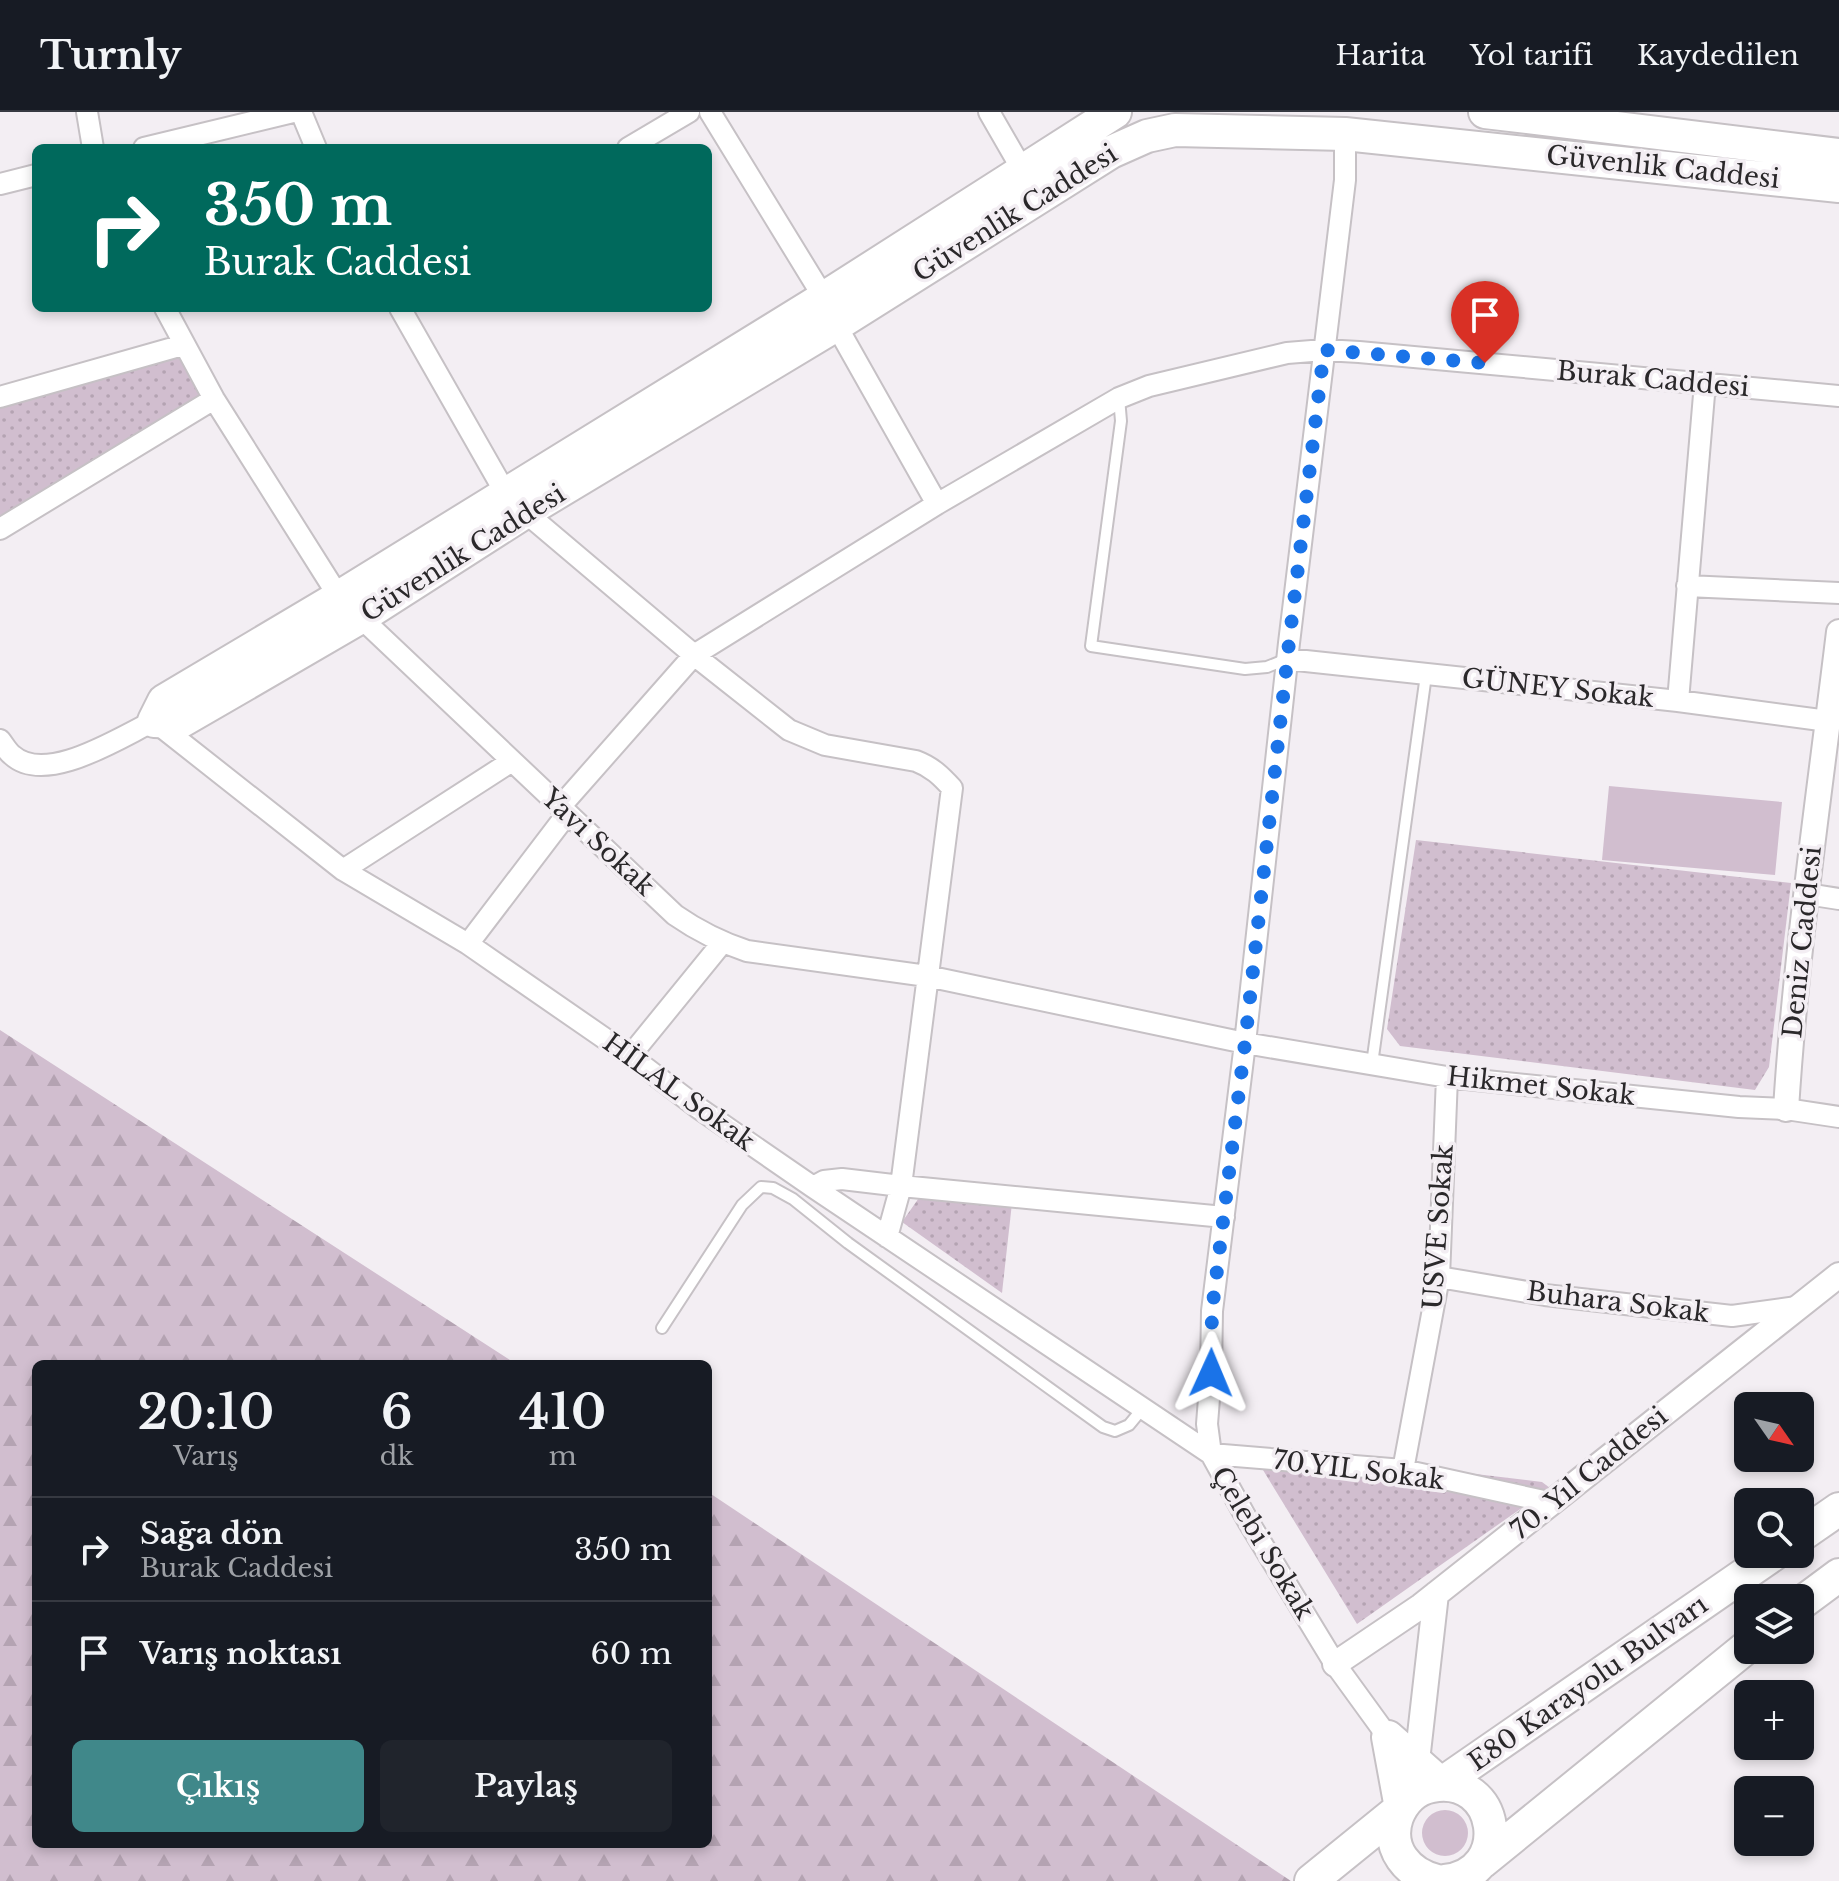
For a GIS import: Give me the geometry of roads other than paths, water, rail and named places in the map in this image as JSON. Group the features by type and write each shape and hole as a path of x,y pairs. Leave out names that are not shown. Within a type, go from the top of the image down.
{"main road":[{"name":"Güvenlik Caddesi","path":"830,311 1023,171 1115,112"},
{"name":"Güvenlik Caddesi","path":"1485,112 1839,155"},
{"name":"Güvenlik Caddesi","path":"154,721 164,701 350,607 830,311 1159,122 1348,123 1839,186"},
{"path":"1814,1526 1839,1509"},
{"name":"E80 Karayolu Bulvarı","path":"1441,1784 1754,1568"},
{"path":"1814,1594 1839,1575"},
{"path":"1388,1737 1401,1808 1395,1823 1394,1840 1400,1855 1410,1869 1424,1878 1455,1877 1734,1657"},
{"path":"1388,1737 1441,1784"},
{"path":"1311,1881 1401,1808 1412,1795 1426,1787 1441,1784 1471,1793 1489,1817 1489,1848 1455,1877"}],"street":[{"path":"87,112 92,144"},
{"path":"161,144 293,112"},
{"path":"301,112 314,144"},
{"path":"635,144 689,112"},
{"path":"710,112 830,311 937,504"},
{"path":"989,112 1023,171"},
{"name":"Çelebi Sokak","path":"1348,123 1345,180 1212,1311 1207,1424 1211,1454 1248,1521 1335,1664 1388,1737"},
{"path":"0,184 32,176"},
{"name":"Yavi Sokak","path":"167,312 214,399 350,607 675,915 698,931 747,951 927,976 1245,1043"},
{"path":"402,312 516,503 694,655 789,730 825,745 916,761 930,767 952,788 901,1186 887,1237"},
{"path":"0,397 183,345"},
{"name":"Burak Caddesi","path":"468,944 564,810 694,655 937,504 1119,398 1149,386 1287,353 1324,350 1839,396"},
{"path":"1678,701 1705,383"},
{"path":"0,529 214,399"},
{"path":"1687,586 1839,593"},
{"name":"Deniz Caddesi","path":"1786,1109 1807,894 1839,632"},
{"name":"GÜNEY Sokak","path":"1287,659 1678,701 1828,721"},
{"path":"0,740 13,756 22,761 53,766 73,760 154,721"},
{"name":"HİLAL Sokak","path":"154,721 343,870 468,944 813,1187 1211,1454"},
{"path":"343,870 512,761"},
{"path":"1807,894 1839,899"},
{"path":"630,1056 722,943"},
{"name":"Hikmet Sokak","path":"1245,1043 1447,1077 1739,1107 1786,1109 1839,1117"},
{"name":"USVE Sokak","path":"1403,1470 1439,1277 1447,1077"},
{"path":"813,1187 833,1178 1224,1217"},
{"name":"70. Yıl Caddesi","path":"1335,1664 1436,1594 1839,1275"},
{"name":"Buhara Sokak","path":"1439,1277 1545,1295 1732,1316 1797,1307"},
{"name":"70.YIL Sokak","path":"1211,1454 1403,1470 1553,1503"},
{"path":"1417,1761 1436,1594"}],"lane":[{"path":"1119,398 1121,421 1091,646 1245,669 1267,667 1287,659"},
{"path":"1372,1064 1426,675"},
{"path":"662,1328 742,1205 761,1187 773,1188 793,1199 848,1243 1103,1427 1115,1431 1129,1425 1143,1408"}]}
